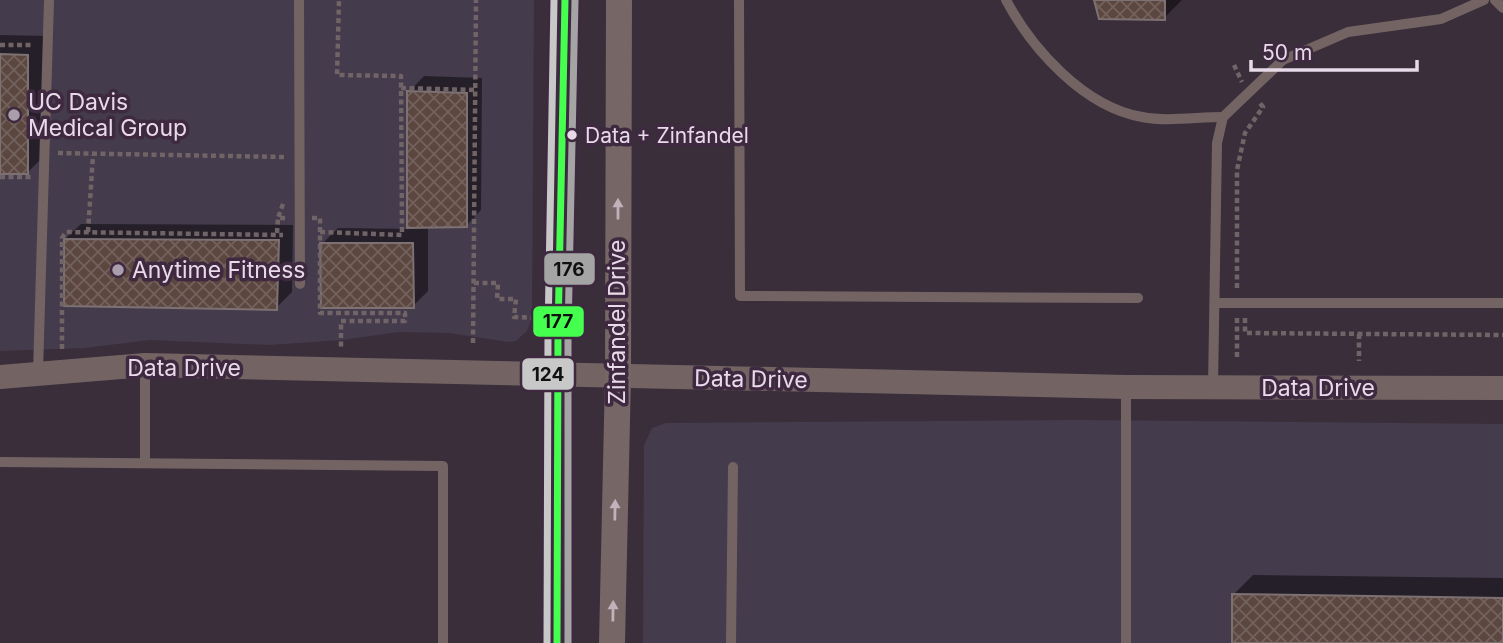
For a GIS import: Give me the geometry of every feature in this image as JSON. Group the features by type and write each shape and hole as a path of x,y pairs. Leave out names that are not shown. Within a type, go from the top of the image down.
{"main road":[{"path":"565,0 558,374 557,634 577,643"},
{"name":"Zinfandel Drive","path":"612,643 618,376 619,0"}],"street":[{"name":"Data Drive","path":"0,377 38,372 145,366 1126,387 1503,388"}],"lane":[{"path":"38,372 49,0"},
{"path":"299,0 300,284"},
{"path":"739,0 740,296 1138,298"},
{"path":"1006,0 1051,63 1100,102 1142,117 1223,117"},
{"path":"1213,388 1217,143 1223,117 1283,60 1348,33 1441,19 1484,0"},
{"path":"1495,0 1503,8"},
{"path":"1215,303 1503,303"},
{"path":"145,366 145,463"},
{"path":"1126,387 1126,643"},
{"path":"0,463 443,466 443,643"},
{"path":"731,643 733,467"}],"path":[{"path":"320,232 402,235 401,76 337,75 339,0"},
{"path":"473,342 476,0"},
{"path":"1234,65 1237,75 1263,107 1245,133 1237,170 1237,303"},
{"path":"401,88 475,90"},
{"path":"46,153 285,155 285,169"},
{"path":"88,232 93,155"},
{"path":"277,233 278,218 286,197"},
{"path":"278,218 320,218 320,313 405,313 405,321 341,321 341,347"},
{"path":"62,352 62,238 66,232 283,233 283,245"},
{"path":"474,283 498,283 497,299 516,299 514,317 537,318"},
{"path":"1237,359 1237,315 1245,315 1245,333 1503,335"},
{"path":"1359,334 1359,361"}],"shaded area":[{"path":"0,0 534,0 532,318 527,331 516,341 508,342 449,333 399,332 342,340 269,345 150,340 84,348 0,351"},
{"path":"1077,420 1503,424 1503,643 643,643 644,445 652,428 666,423"}],"building":[{"path":"1094,0 1165,0 1165,20 1099,19"},
{"name":"UC Davis Medical Group","path":"0,54 28,55 28,174 0,174"},
{"path":"407,91 467,93 467,227 407,228"},
{"path":"64,239 279,240 277,310 64,306"},
{"path":"320,243 413,243 414,308 321,308"},
{"path":"1232,594 1503,598 1503,643 1232,643"}],"transit line":[{"name":"124","path":"547,643 548,333 554,0"},
{"name":"177","path":"557,643 558,333 565,0"},
{"name":"176","path":"568,643 568,333 575,0"}],"place":[{"name":"UC Davis Medical Group","path":"14,115"},
{"name":"Data + Zinfandel","path":"572,135"},
{"name":"Anytime Fitness","path":"118,270"}]}
